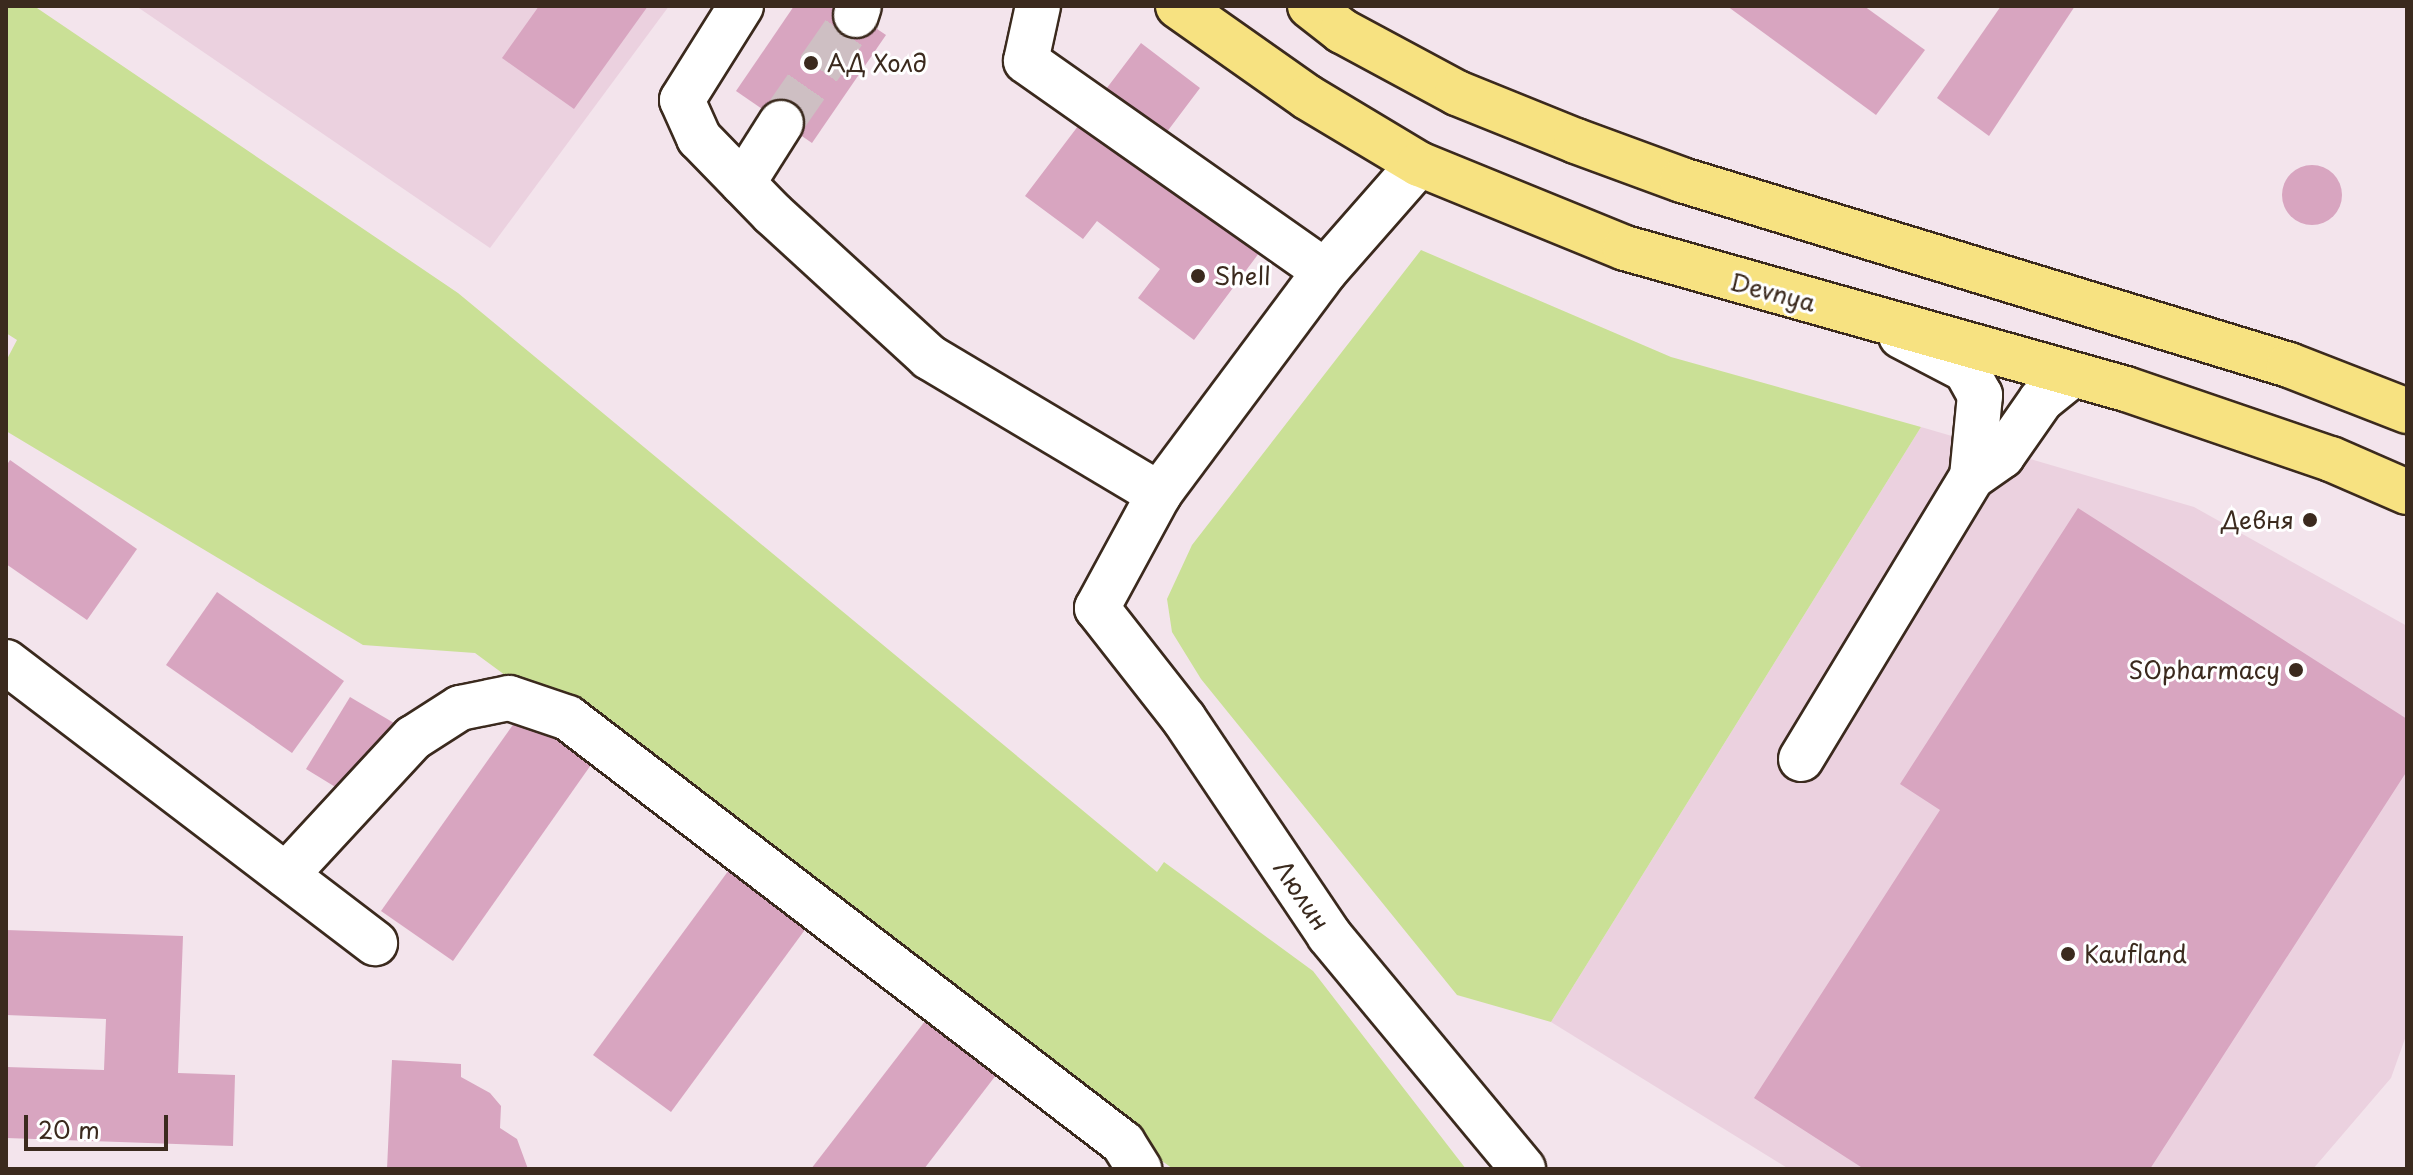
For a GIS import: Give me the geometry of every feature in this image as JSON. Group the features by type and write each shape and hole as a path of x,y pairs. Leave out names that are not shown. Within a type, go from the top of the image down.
{"main road":[{"name":"Devnya","path":"1178,6 1307,97 1419,164 1625,248 2072,375 2257,433 2407,492"},
{"path":"1310,6 1342,31 1457,93 1589,146 1682,180 2289,365 2407,411"}],"lane":[{"path":"741,6 682,100 699,138 929,357 1159,494 1325,271 1419,164"},
{"path":"1038,6 1026,61 1325,271"},
{"path":"743,183 781,123"},
{"path":"1860,315 1966,370 1980,395 1972,477"},
{"path":"1801,759 1972,477 2002,456 2041,400 2072,375"},
{"name":"Люлин","path":"1159,494 1097,608 1184,719 1329,935 1523,1169"},
{"path":"6,662 375,943"},
{"path":"286,875 413,738 460,708 509,698 568,718 1123,1143 1139,1169"}],"shaded area":[{"path":"136,6 669,6 490,248"},
{"path":"1921,427 2194,507 2407,626 2407,1033 2391,1078 2313,1169 1789,1169 1551,1022"}],"green space":[{"path":"6,6 34,6 458,293 1157,872 1164,862 1313,971 1466,1169 1173,1169 475,653 363,645 6,431 6,361 17,340 6,333"},
{"path":"1421,250 1671,357 1921,427 1551,1022 1457,995 1201,679 1172,632 1167,599 1192,545"}],"building":[{"path":"539,6 648,6 574,109 502,58"},
{"name":"АД Холд","path":"794,6 843,6 886,35 812,143 736,91"},
{"path":"1727,6 1864,6 1925,50 1876,115"},
{"path":"2001,6 2075,6 1989,136 1937,98"},
{"path":"1141,43 1200,88 1148,157 1265,245 1194,340 1138,298 1160,269 1097,221 1083,239 1025,196"},
{"path":"2312,165 2323,167 2333,174 2340,184 2340,206 2333,216 2323,223 2312,225 2301,223 2291,216 2284,206 2282,195 2284,184 2291,174 2301,167"},
{"path":"10,460 137,549 87,620 6,564 6,466"},
{"name":"Kaufland","path":"2078,508 2407,719 2407,771 2150,1169 1864,1169 1754,1098 1940,810 1900,784"},
{"path":"217,592 344,681 292,753 166,665"},
{"path":"350,697 394,723 350,796 306,769"},
{"path":"522,712 593,762 453,961 381,911"},
{"path":"737,859 815,916 671,1112 593,1055"},
{"path":"6,930 183,936 178,1073 235,1075 233,1146 6,1138 6,1067 104,1070 106,1019 6,1015"},
{"path":"932,1012 1003,1066 924,1169 811,1169"},
{"path":"392,1060 461,1064 461,1077 490,1093 501,1106 500,1128 517,1139 528,1169 387,1169"}],"tunnel":[{"path":"781,123 856,15"}],"place":[{"name":"АД Холд","path":"811,63"},
{"name":"Shell","path":"1198,276"},
{"name":"Девня","path":"2310,520"},
{"name":"SOpharmacy","path":"2296,670"},
{"name":"Kaufland","path":"2068,954"}]}
